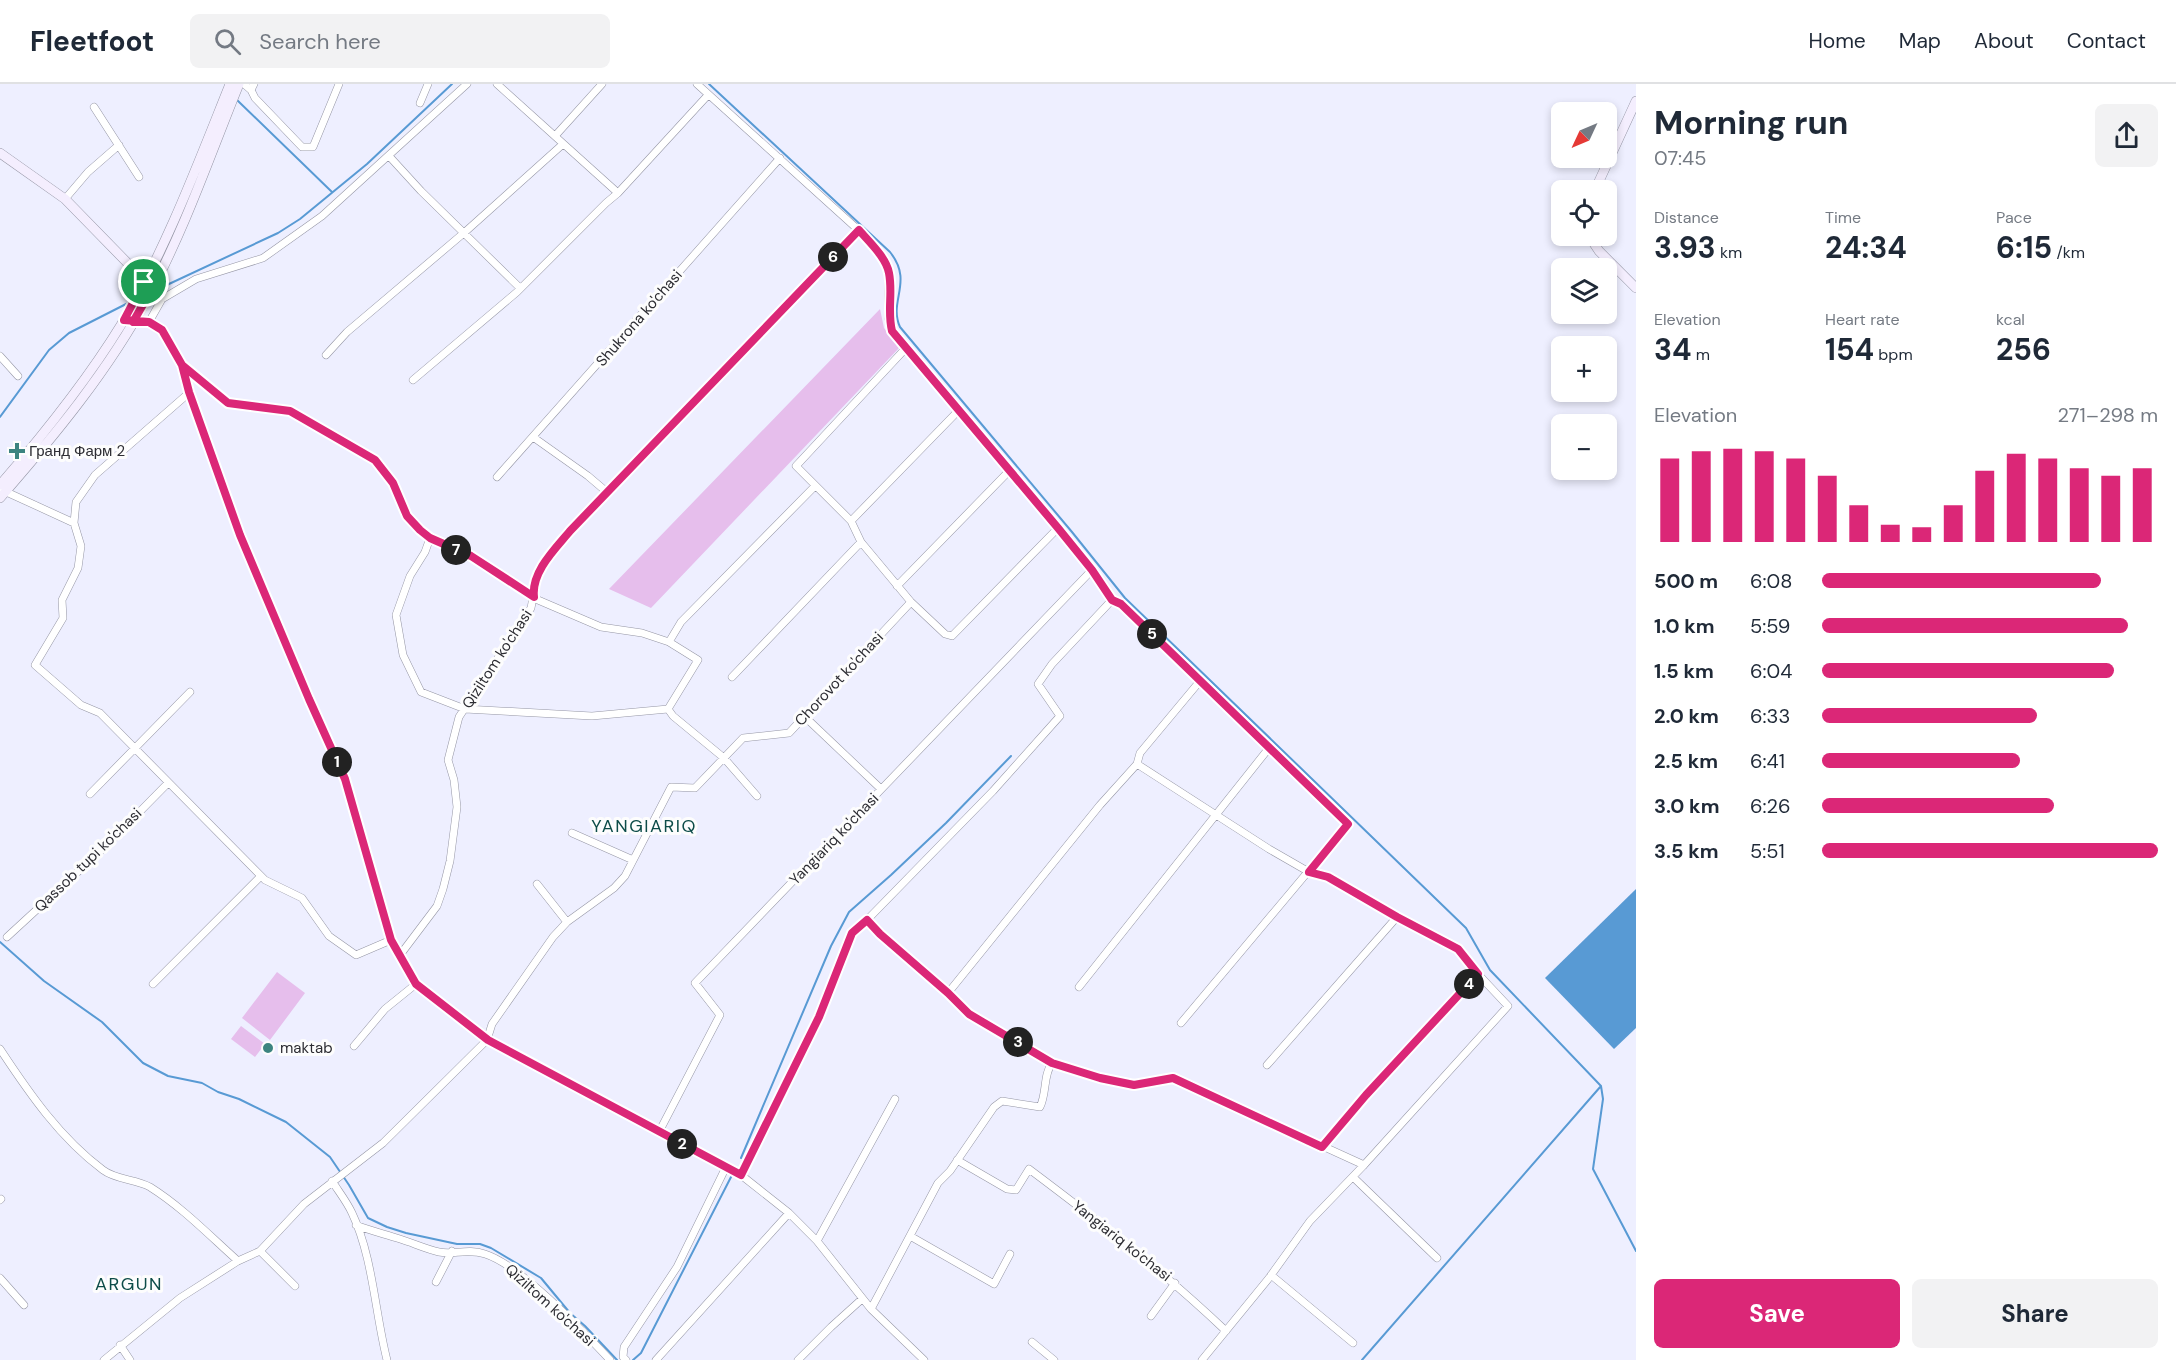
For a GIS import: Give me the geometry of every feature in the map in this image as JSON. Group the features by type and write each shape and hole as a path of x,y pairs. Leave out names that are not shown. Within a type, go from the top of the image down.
{"main road":[{"path":"1,491 81,402 128,321 148,297 178,237 225,107 230,84"},
{"path":"128,321 134,300 175,219 225,107 241,84"},
{"path":"1600,180 1636,101"},
{"path":"0,153 65,199 144,282 153,287"},
{"path":"1596,246 1636,288"}],"street":[{"path":"241,84 253,87 255,98 302,147 313,147 339,84"},
{"path":"420,103 428,84"},
{"path":"149,322 162,299 196,279 263,258 322,216 467,84"},
{"path":"497,84 618,193"},
{"path":"555,136 602,84"},
{"path":"697,84 859,230 876,249 889,271 888,317 892,331 1058,528 1092,570 1112,600 1121,604 1348,824 1181,1023"},
{"path":"412,380 520,288 618,193 708,95"},
{"path":"94,107 139,177"},
{"path":"326,355 346,332 465,232 563,144"},
{"path":"65,199 88,172 119,145"},
{"path":"389,156 520,288"},
{"name":"Shukrona ko'chasi","path":"497,477 780,158"},
{"name":"Qiziltom ko'chasi","path":"400,955 437,906 450,861 457,807 454,780 448,760 459,717 531,608 534,597 533,589 544,563 570,531 859,230"},
{"path":"128,321 149,322 162,330 182,365 189,392 240,535 345,779 391,940 416,984 488,1040 741,1175 789,1213 817,1241 862,1299 924,1360"},
{"path":"906,348 796,466 852,521 861,542 897,586 945,634 952,636 1058,528"},
{"path":"0,356 18,376"},
{"path":"182,365 228,403 290,411 375,460 393,483 407,516 430,538 471,556 534,597 601,627 642,633 669,642 698,660 668,709"},
{"path":"189,392 95,475 76,502 74,523 81,546 78,568 62,600 63,618 34,665 81,705 100,713 261,876 302,898 329,936 357,954 391,940"},
{"path":"852,521 959,410"},
{"path":"533,437 608,493"},
{"path":"897,586 1010,470"},
{"path":"669,642 681,622 815,486"},
{"path":"1,491 74,523"},
{"path":"430,538 425,552 410,576 396,615 403,655 421,692 465,709 592,716 668,709"},
{"path":"732,677 861,542"},
{"name":"Yangiariq ko'chasi","path":"659,1132 720,1015 695,983 1092,570"},
{"path":"741,1175 819,1017 852,933 993,791 1060,716 1038,684 1052,664 1112,600"},
{"name":"Chorovot ko'chasi","path":"633,860 671,787 695,788 743,738 789,733 911,602"},
{"path":"948,993 1100,805 1137,764 1140,753 1200,681"},
{"path":"90,794 190,692"},
{"path":"668,709 673,716 724,758 757,796"},
{"path":"804,716 881,789"},
{"path":"1079,987 1269,748"},
{"path":"1137,764 1269,849 1309,872 1328,877 1458,949 1508,1006 1353,1177 1310,1221 1271,1275 1202,1360"},
{"name":"Qassob tupi ko'chasi","path":"7,937 107,845 168,783"},
{"path":"104,1360 180,1298 238,1261 260,1251 304,1204 383,1143 488,1040 492,1024 553,936 567,922 614,888 626,876 633,860 572,833"},
{"path":"153,984 261,876"},
{"path":"537,884 567,922"},
{"path":"1267,1065 1397,917"},
{"path":"867,920 969,1014 1052,1063 1100,1078 1134,1085 1173,1078 1364,1165"},
{"path":"1322,1147 1366,1095 1478,974"},
{"path":"354,1046 385,1009 416,984"},
{"path":"0,1049 26,1089 71,1143 105,1172 148,1186 238,1261"},
{"path":"871,1309 938,1183 994,1107 1002,1101 1040,1107 1045,1098 1046,1082 1052,1063"},
{"path":"817,1241 896,1099"},
{"name":"Yangiariq ko'chasi","path":"957,1160 1007,1189 1016,1190 1029,1169 1113,1231 1175,1283 1226,1331"},
{"path":"626,1360 623,1357 624,1347 677,1267 726,1167"},
{"path":"1353,1177 1437,1258"},
{"path":"332,1181 353,1214 366,1256 379,1330 387,1360"},
{"path":"656,1360 789,1213"},
{"name":"Qiziltom ko'chasi","path":"356,1225 371,1232 398,1238 442,1253 474,1251 512,1267 610,1360"},
{"path":"910,1236 994,1284 1010,1254"},
{"path":"260,1251 295,1286"},
{"path":"436,1282 452,1251"},
{"path":"1271,1275 1353,1343"},
{"path":"0,1278 24,1305"},
{"path":"1152,1316 1175,1283"},
{"path":"798,1360 862,1299"},
{"path":"1032,1342 1054,1360"},
{"path":"120,1345 130,1360"}],"shaded area":[{"path":"880,309 884,328 900,347 651,608 609,589"},
{"path":"277,972 305,993 270,1040 242,1018"},
{"path":"241,1026 265,1044 255,1057 231,1039"}],"water":[{"path":"1636,889 1636,1028 1614,1049 1545,978"}],"waterway":[{"path":"154,291 278,233 300,219 367,164 452,84"},
{"path":"709,84 890,252 900,273 897,309 900,327 1125,598 1466,928 1490,970 1601,1086 1362,1360"},
{"path":"237,100 332,192"},
{"path":"0,417 49,350 69,333 130,302"},
{"path":"741,1158 831,946 849,912 946,823 1011,756"},
{"path":"0,942 44,981 102,1022 143,1063 168,1076 202,1083 286,1122 330,1157 368,1218 406,1233 457,1244 480,1244 491,1248 541,1278 570,1313 617,1360"},
{"path":"1601,1086 1603,1099 1593,1169 1636,1251"},
{"path":"633,1360 641,1353 731,1177"}],"place":[{"name":"Гранд Фарм 2","path":"17,451"},
{"name":"maktab","path":"268,1048"}],"district":[{"name":"YANGIARIQ","path":"644,826"},
{"name":"ARGUN","path":"129,1284"}],"route":[{"path":"144,282 124,320 133,322 140,322 149,322 162,330 182,365 228,403 290,411 375,460 393,483 407,516 420,530 430,538 471,556 534,597 533,589 544,563 570,531 859,230 876,249 889,271 888,317 892,331 1058,528 1092,570 1112,600 1121,604 1348,824 1309,872 1328,877 1458,949 1478,974 1366,1095 1322,1147 1173,1078 1134,1085 1100,1078 1052,1063 969,1014 867,920 852,933 819,1017 741,1175 488,1040 416,984 391,940 345,779 240,535 189,392 182,365 162,330 149,322 133,322 153,287 144,282"}]}
